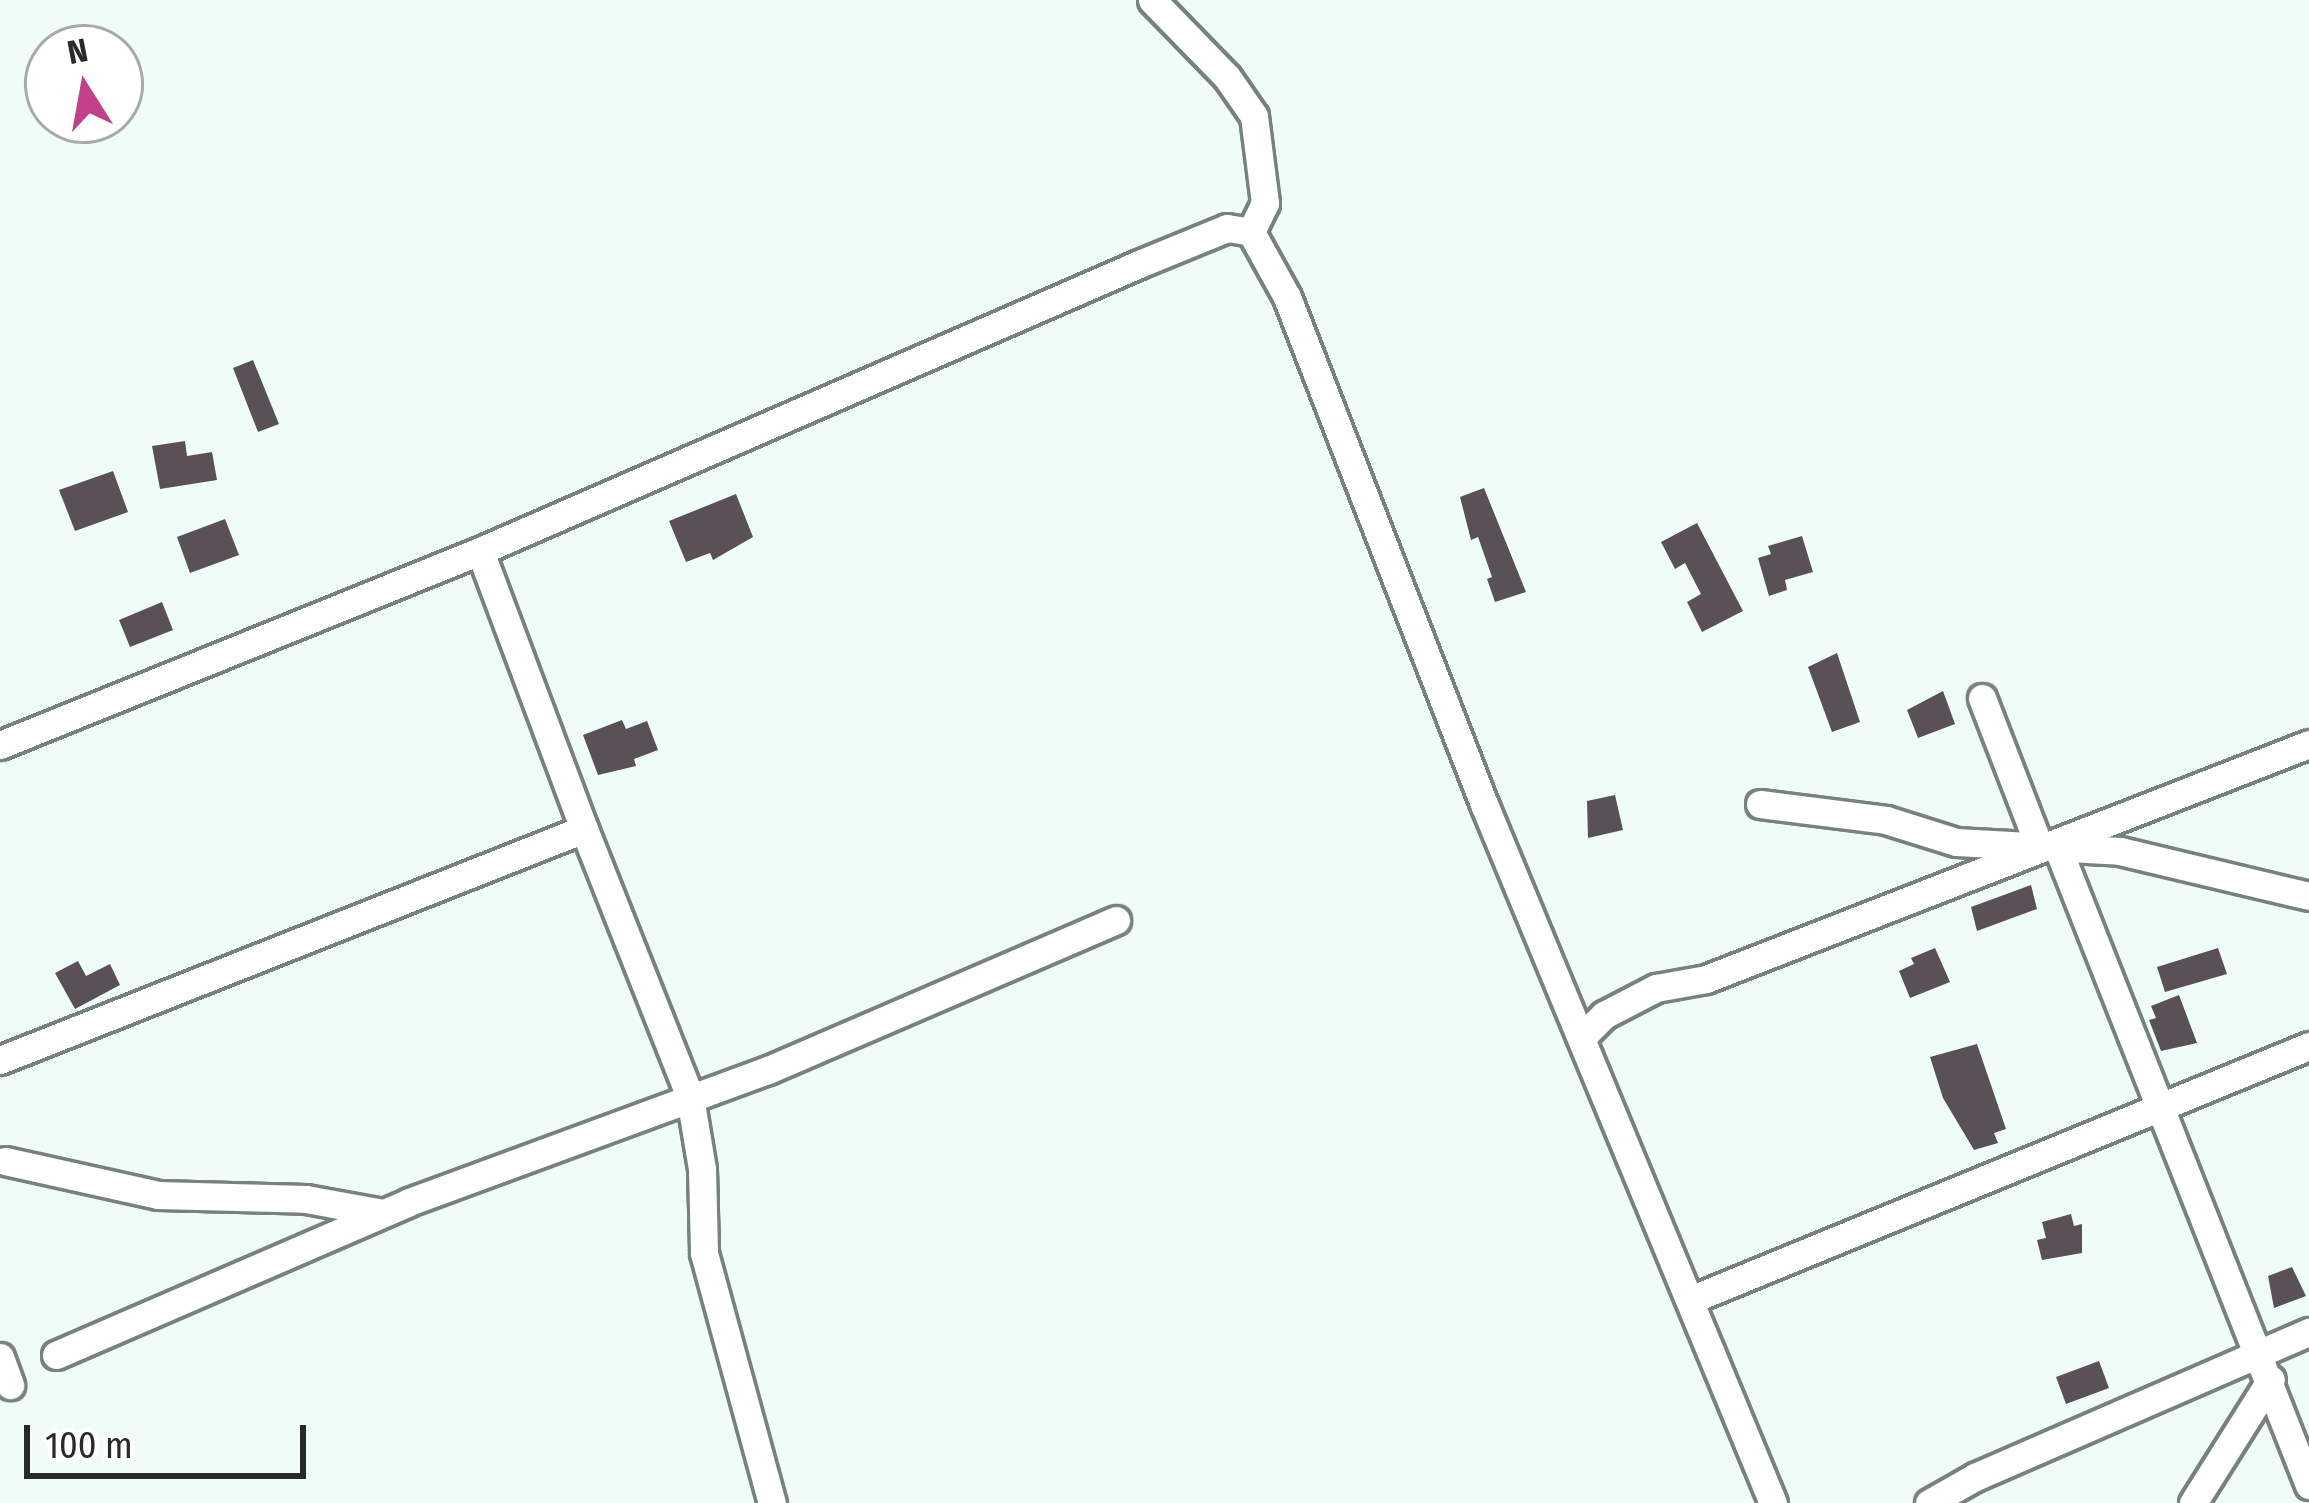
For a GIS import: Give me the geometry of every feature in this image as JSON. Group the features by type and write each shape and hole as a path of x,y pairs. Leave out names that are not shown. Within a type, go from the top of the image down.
{"street":[{"path":"1151,0 1214,63 1254,116 1264,203 1251,232"},
{"path":"0,745 480,551 1183,246 1227,229 1251,232"},
{"path":"1251,232 1287,298 1581,1038 1773,1503"},
{"path":"480,551 690,1097 702,1169 704,1253 772,1503"},
{"path":"1982,698 2160,1109 2266,1366 2309,1485"},
{"path":"1581,1038 1604,1015 1656,988 1706,980 2309,744"},
{"path":"1760,804 1886,820 1956,842 2120,851 2309,896"},
{"path":"0,1060 584,829"},
{"path":"56,1354 382,1214 768,1070 1116,920"},
{"path":"1690,1300 2309,1046"},
{"path":"5,1161 158,1195 306,1199 382,1214"},
{"path":"1929,1503 1975,1477 2266,1366 2309,1332"},
{"path":"0,1357 10,1384"},
{"path":"2193,1503 2266,1366"}],"building":[{"path":"253,360 279,424 258,432 233,368"},
{"path":"185,441 187,456 212,452 217,480 160,489 152,446"},
{"path":"113,471 128,512 75,531 59,490"},
{"path":"1484,488 1526,592 1495,602 1487,579 1492,577 1478,537 1471,540 1460,497"},
{"path":"736,494 753,537 713,560 710,553 686,562 669,521"},
{"path":"225,519 239,555 190,573 177,537"},
{"path":"1697,523 1743,611 1702,632 1687,602 1701,594 1685,563 1675,569 1661,542"},
{"path":"1802,536 1813,572 1785,580 1787,590 1769,596 1758,558 1771,554 1768,546"},
{"path":"162,602 173,630 130,647 119,620"},
{"path":"1837,653 1860,722 1832,732 1808,667"},
{"path":"1943,691 1955,724 1918,738 1907,710"},
{"path":"622,720 626,729 647,721 658,750 634,759 636,766 598,775 583,735"},
{"path":"1615,795 1623,830 1588,838 1587,801"},
{"path":"2031,885 2037,909 1977,931 1971,907"},
{"path":"1935,948 1950,982 1910,998 1899,971 1914,964 1911,958"},
{"path":"2218,948 2227,974 2165,992 2157,967"},
{"path":"78,961 86,976 110,964 120,985 75,1009 55,973"},
{"path":"2179,995 2197,1043 2161,1051 2149,1020 2156,1018 2151,1006"},
{"path":"1977,1044 2006,1129 1994,1133 1998,1143 1974,1150 1943,1098 1930,1057"},
{"path":"2071,1214 2074,1226 2082,1224 2082,1253 2042,1260 2037,1240 2046,1238 2042,1222"},
{"path":"2292,1267 2306,1296 2274,1308 2268,1276"},
{"path":"2099,1361 2109,1388 2066,1404 2056,1377"}]}
